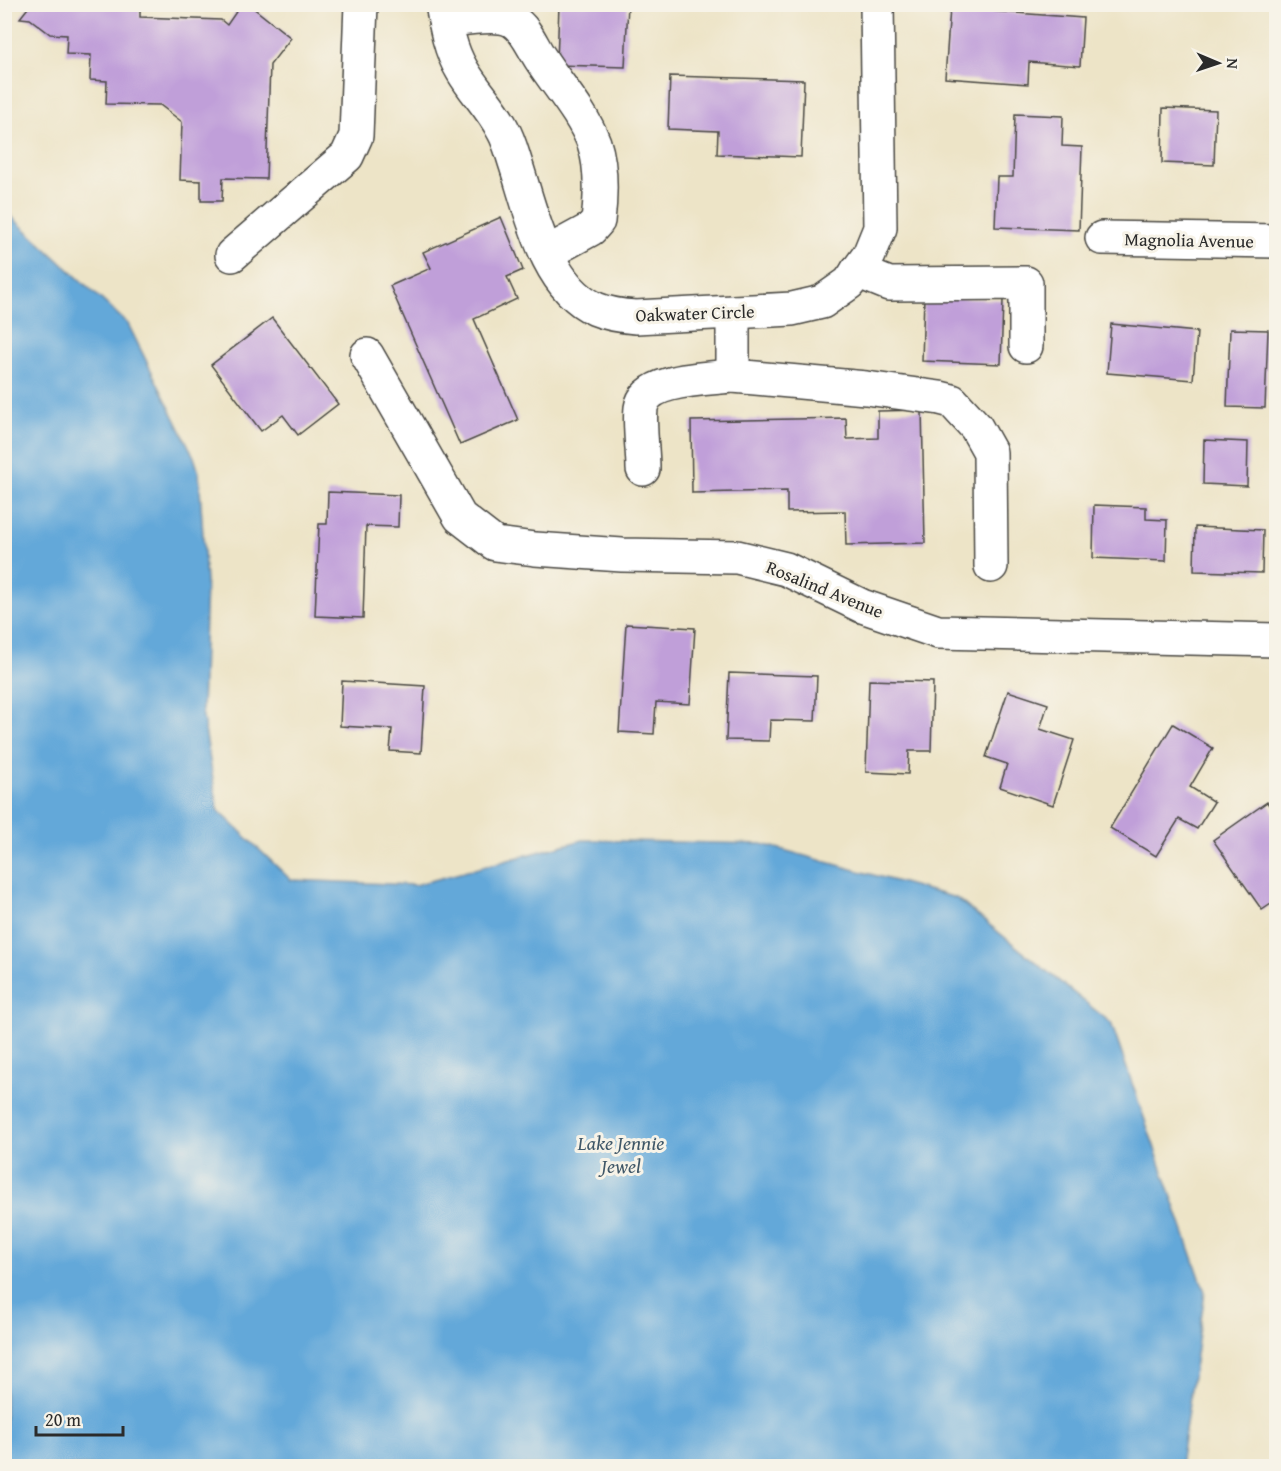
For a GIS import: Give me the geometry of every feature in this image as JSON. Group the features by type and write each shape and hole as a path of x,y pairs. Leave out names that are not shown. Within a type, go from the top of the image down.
{"street":[{"path":"232,255 347,156 353,145 356,136 361,4"},
{"name":"Oakwater Circle","path":"443,13 446,32 461,69 487,103 505,132 547,253 557,273 571,291 594,308 604,312 636,317 792,309 822,302 849,283 869,255 880,228 877,4"},
{"path":"443,13 497,17 513,21 526,34 577,112 593,143 598,164 598,221 591,229 547,253"},
{"name":"Magnolia Avenue","path":"1102,238 1276,242"},
{"path":"857,271 888,284 1026,283 1026,346"},
{"path":"733,312 733,376"},
{"name":"Rosalind Avenue","path":"367,355 460,517 495,544 622,555 737,557 786,569 862,606 938,632 1276,640"},
{"path":"643,469 641,406 652,391 672,383 733,376 866,388 940,398 952,402 976,427 990,452 992,566"}],"water":[{"name":"Lake Jennie Jewel","path":"4,210 128,324 194,457 199,473 206,582 202,711 218,810 291,880 415,885 583,840 762,844 956,898 1111,1023 1205,1292 1180,1466 5,1466"}],"building":[{"path":"31,4 140,4 140,17 221,20 227,25 240,6 252,7 291,38 270,65 266,179 223,178 222,201 201,201 201,181 180,180 182,122 160,105 106,104 107,81 90,80 91,55 66,54 67,35 50,34 30,19 20,18"},
{"path":"559,4 628,4 625,67 557,65"},
{"path":"950,8 1083,18 1080,66 1029,62 1028,84 945,78"},
{"path":"670,76 804,80 801,157 717,154 718,131 668,129"},
{"path":"1163,108 1216,110 1214,165 1162,163"},
{"path":"1015,114 1063,116 1062,146 1082,147 1079,230 995,227 997,177 1013,177"},
{"path":"501,217 523,270 507,277 517,299 474,319 518,420 460,445 390,286 431,268 423,252"},
{"path":"924,297 1003,300 1001,364 922,361"},
{"path":"272,318 338,404 298,435 283,415 261,431 211,365"},
{"path":"1111,324 1197,332 1193,380 1107,373"},
{"path":"1230,329 1268,330 1265,408 1227,407"},
{"path":"922,410 925,543 846,545 845,511 787,512 787,491 692,493 691,421 846,418 847,439 878,438 878,411"},
{"path":"1204,440 1248,442 1247,486 1203,484"},
{"path":"328,492 399,495 398,527 366,526 363,618 315,616 319,524 327,524"},
{"path":"1094,505 1146,507 1146,519 1167,520 1166,561 1093,558"},
{"path":"1195,527 1263,530 1262,573 1194,571"},
{"path":"626,624 695,628 690,704 656,702 654,734 619,732"},
{"path":"729,673 817,676 815,721 770,720 769,741 726,740"},
{"path":"869,680 933,682 931,751 909,751 908,774 866,772"},
{"path":"342,681 425,686 421,753 390,751 392,729 340,726"},
{"path":"1008,691 1048,704 1040,729 1074,740 1053,805 1000,787 1007,764 986,757"},
{"path":"1173,724 1213,748 1190,787 1214,802 1197,829 1179,819 1156,856 1110,828"},
{"path":"1267,802 1276,815 1276,905 1274,902 1262,910 1213,840"}]}
